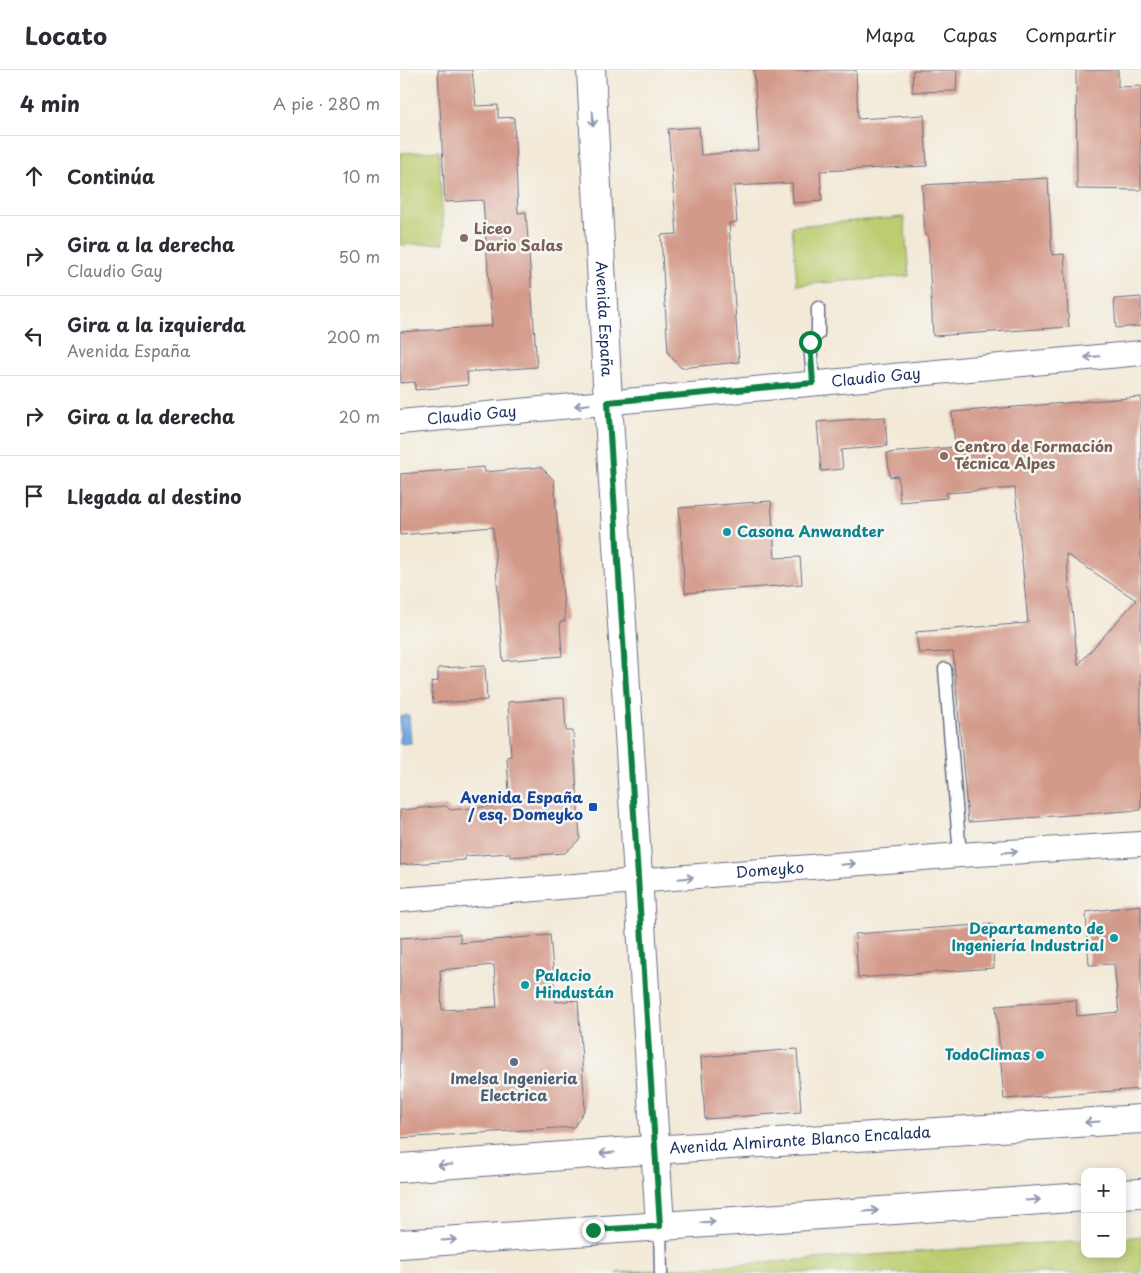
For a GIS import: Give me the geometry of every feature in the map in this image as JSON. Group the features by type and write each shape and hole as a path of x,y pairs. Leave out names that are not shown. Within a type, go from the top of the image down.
{"main road":[{"name":"Avenida España","path":"591,70 608,402 660,1226"},
{"name":"Avenida Almirante Blanco Encalada","path":"400,1168 1141,1119"},
{"path":"1126,1194 1141,1193"},
{"path":"400,1244 1081,1197"}],"street":[{"name":"Claudio Gay","path":"400,422 1141,353"},
{"name":"Domeyko","path":"400,900 960,855 1141,844"}],"lane":[{"path":"813,383 810,342 818,334 818,308"},
{"path":"945,670 960,855"},
{"path":"660,1226 661,1273"}],"green space":[{"path":"439,151 444,243 400,245 400,153"},
{"path":"904,217 909,276 797,285 792,226"},
{"path":"1141,1236 1141,1273 616,1273 1081,1240 1081,1258 1126,1258 1126,1238"}],"water":[{"path":"409,715 411,743 400,744 400,716"}],"building":[{"path":"438,70 472,70 476,106 498,105 498,118 514,117 518,213 526,212 537,367 467,372 468,385 415,390 415,382 400,383 400,332 492,326 483,200 445,202"},
{"path":"754,70 856,70 858,119 924,115 927,166 820,171 822,201 793,203 792,183 734,186 737,222 729,223 739,362 681,368 668,353 661,235 677,234 668,129 699,127 701,155 759,150"},
{"path":"913,70 957,70 956,91 912,92"},
{"path":"1076,70 1118,70 1118,87 1141,86 1141,190 1077,189"},
{"path":"1048,178 1052,255 1064,254 1069,327 933,336 928,235 925,235 922,185"},
{"path":"1141,297 1141,326 1116,328 1114,299"},
{"path":"1141,397 1141,810 968,822 953,652 919,653 916,632 1028,623 1015,488 946,493 947,498 900,502 898,476 890,477 887,453 955,447 952,412","holes":["1066,554 1136,600 1078,665"]},
{"path":"885,417 887,446 841,450 843,469 821,471 817,422"},
{"path":"484,467 485,472 541,467 554,480 565,621 560,622 562,656 503,661 493,527 400,535 400,474"},
{"name":"Casona Anwandter","path":"771,501 775,558 800,557 802,584 685,593 679,508"},
{"path":"485,666 487,700 433,703 431,682 438,681 438,668"},
{"path":"564,698 566,731 573,731 580,839 565,853 510,857 510,853 465,856 465,860 400,865 400,810 446,806 450,810 494,806 509,792 507,757 511,756 508,702"},
{"path":"1141,905 1141,1089 1004,1099 996,1006 1076,1000 1077,1016 1119,1012 1114,964 1089,965 1086,912"},
{"path":"991,924 994,968 858,978 855,934"},
{"path":"460,934 460,943 550,935 556,1002 578,1000 585,1109 574,1127 400,1138 400,938","holes":["494,965 497,1007 442,1010 440,970"]},
{"path":"797,1049 801,1112 705,1119 701,1057"}],"place":[{"name":"Liceo Dario Salas","path":"464,238"},
{"name":"Centro de Formación Técnica Alpes","path":"944,456"},
{"name":"Casona Anwandter","path":"727,532"},
{"name":"Avenida España / esq. Domeyko","path":"593,807"},
{"name":"Departamento de Ingeniería Industrial","path":"1114,938"},
{"name":"Palacio Hindustán","path":"525,985"},
{"name":"TodoClimas","path":"1040,1055"},
{"name":"Imelsa Ingenieria Electrica","path":"514,1062"}],"route":[{"path":"593,1230 660,1226 608,402 813,383 810,342"}]}
